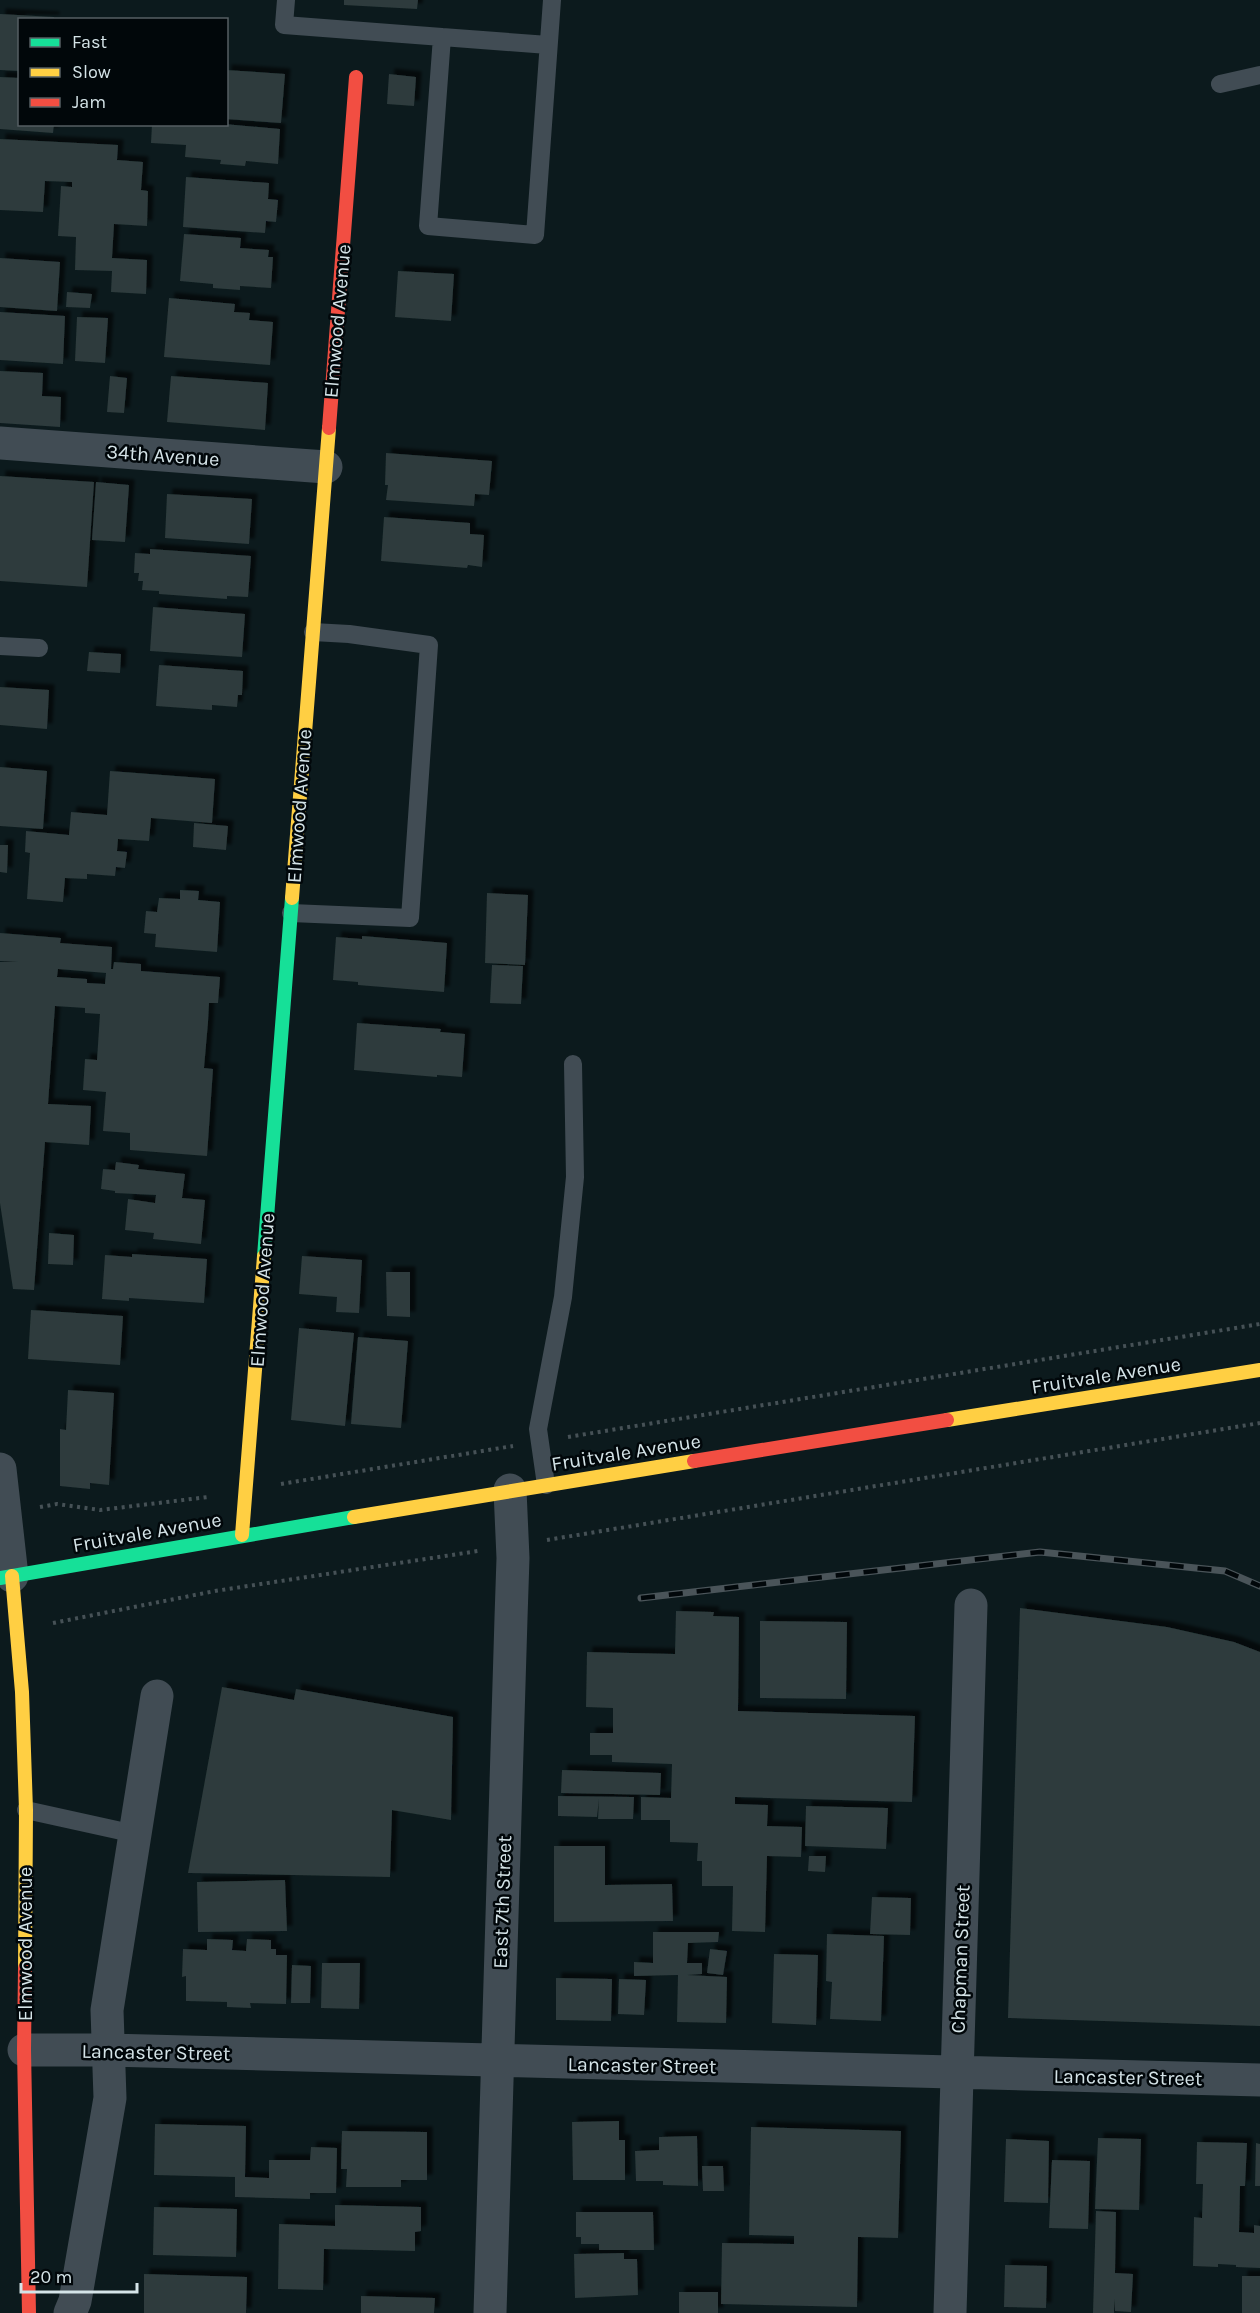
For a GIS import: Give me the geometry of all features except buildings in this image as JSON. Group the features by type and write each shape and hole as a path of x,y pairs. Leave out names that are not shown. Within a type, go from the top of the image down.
{"main road":[{"name":"Elmwood Avenue","path":"242,1535 357,77"},
{"name":"Fruitvale Avenue","path":"6,1577 510,1490 1260,1370"},
{"name":"Elmwood Avenue","path":"6,1577 22,1692 26,1810 24,2050 29,2313"}],"street":[{"name":"34th Avenue","path":"0,443 326,467"},
{"path":"0,1469 6,1577"},
{"name":"East 7th Street","path":"490,2313 513,1552 510,1490"},
{"name":"Chapman Street","path":"950,2313 971,1605"},
{"path":"70,2313 75,2301 111,2098 106,2010 157,1696"},
{"name":"Lancaster Street","path":"24,2050 108,2050 1260,2080"}],"lane":[{"path":"286,0 284,25 548,45"},
{"path":"442,37 428,226 535,235 552,0"},
{"path":"1220,84 1260,75"},
{"path":"291,913 410,918 429,645 349,634 313,632"},
{"path":"0,646 39,648"},
{"path":"546,1485 538,1430 563,1297 575,1177 573,1064"},
{"path":"26,1810 135,1834"}],"path":[{"path":"288,1483 1260,1324"},
{"path":"547,1540 1260,1423"},
{"path":"57,1504 100,1510 206,1497"},
{"path":"75,1619 215,1591 466,1552"}],"railway":[{"path":"641,1598 1040,1552 1225,1571 1260,1586"}],"traffic: fast":[{"path":"264,1256 292,898"},
{"path":"0,1578 354,1517"}],"traffic: slow":[{"path":"292,898 329,428"},
{"path":"242,1535 264,1256"},
{"path":"947,1420 1260,1370"},
{"path":"354,1517 694,1461"},
{"path":"12,1576 22,1692 26,1810 25,1968"}],"traffic: jam":[{"path":"329,428 356,77"},
{"path":"694,1461 947,1420"},
{"path":"25,1968 24,2050 29,2313"}]}
